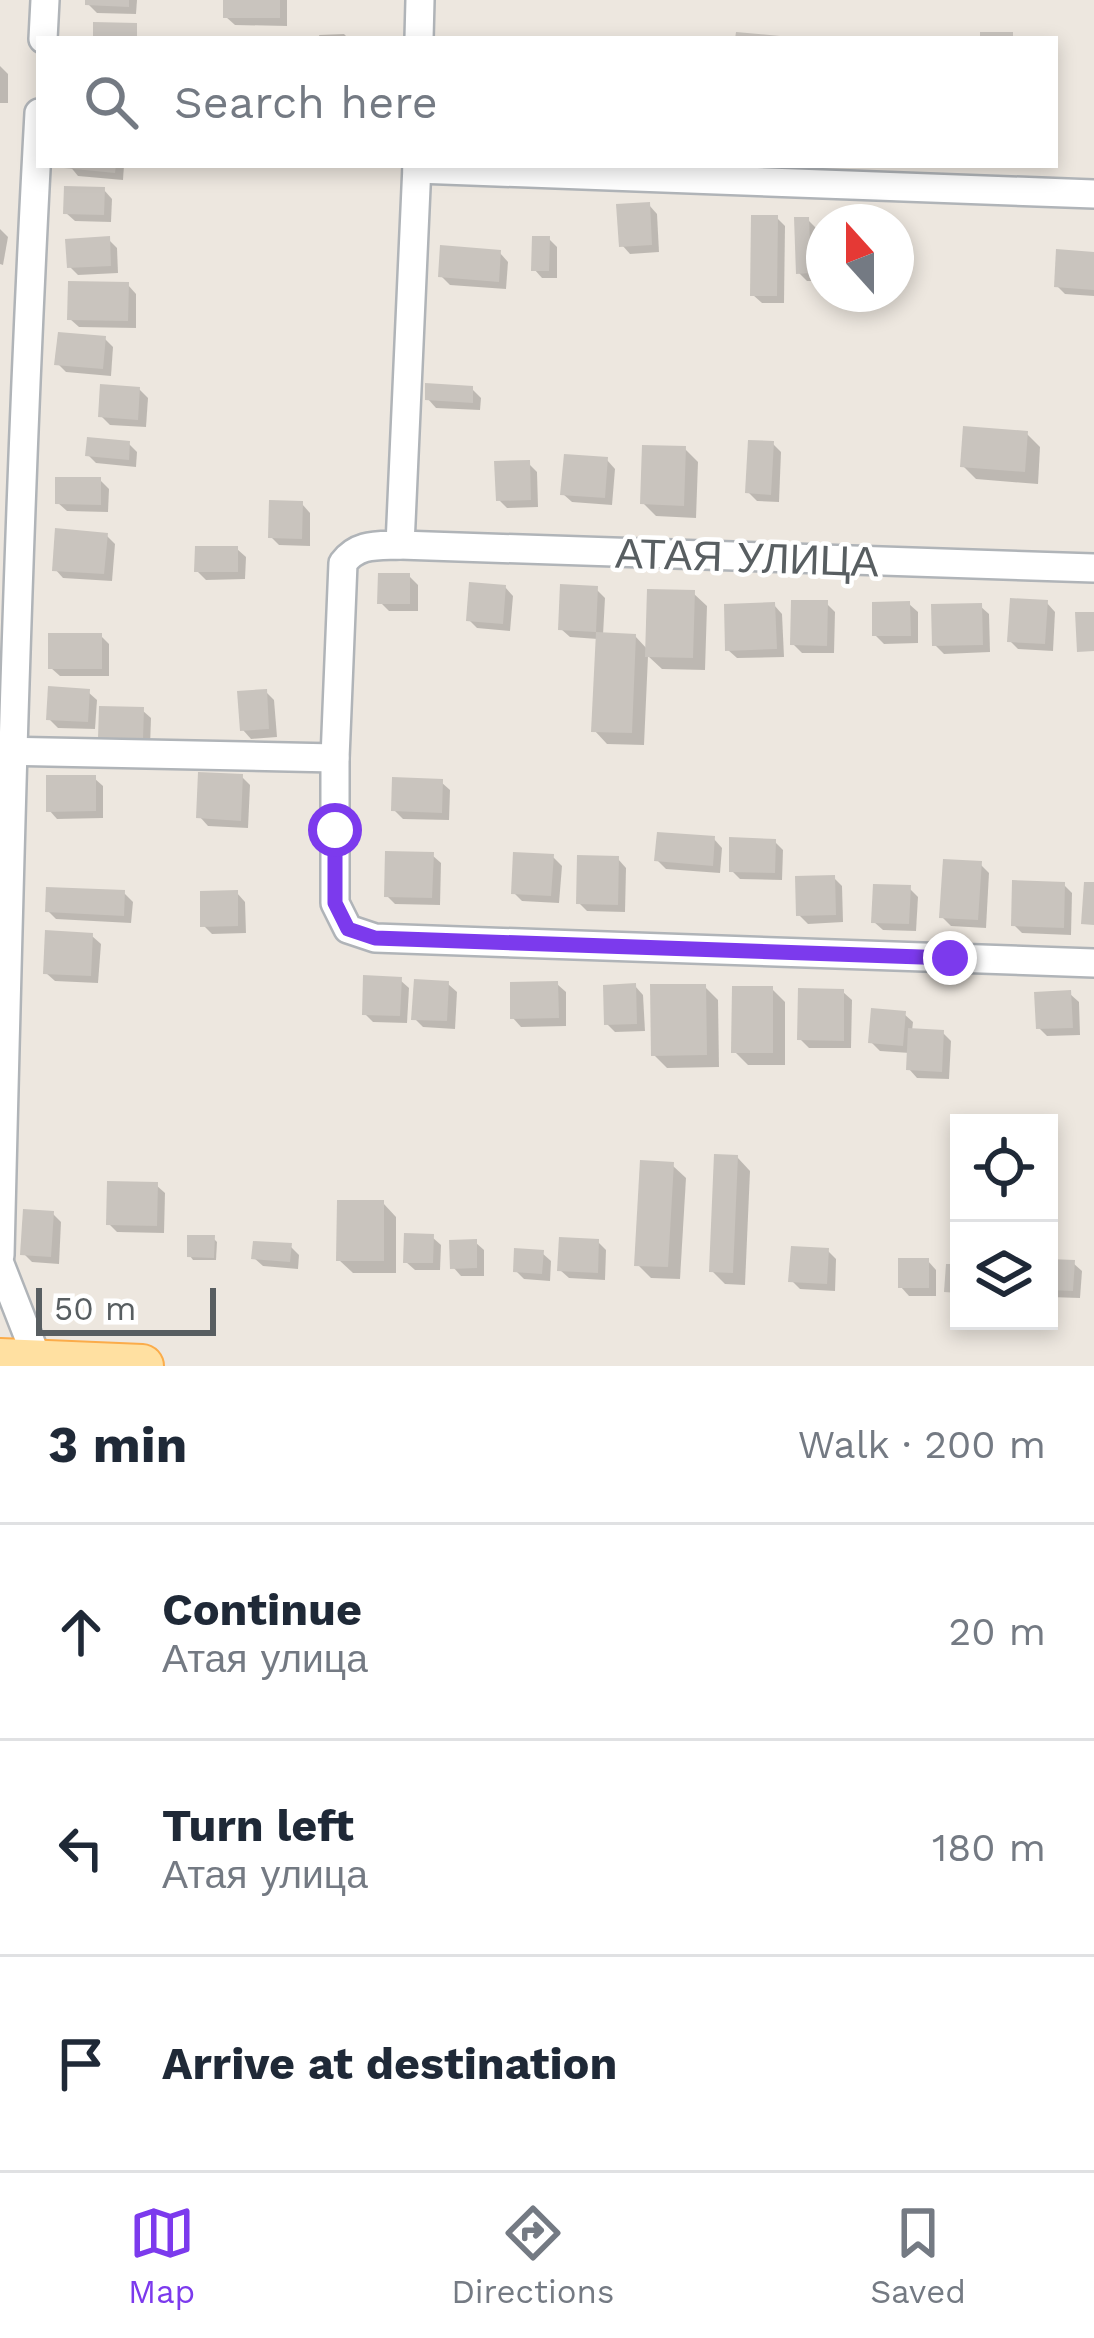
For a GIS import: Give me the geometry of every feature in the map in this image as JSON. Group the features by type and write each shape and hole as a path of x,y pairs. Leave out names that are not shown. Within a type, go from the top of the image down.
{"main road":[{"path":"19,1361 142,1366"}],"street":[{"path":"43,36 45,0"},
{"path":"419,36 420,0"},
{"path":"0,1255 14,307 36,135"},
{"path":"400,545 417,168"},
{"path":"442,168 1094,194"},
{"name":"АТАЯ УЛИЦА","path":"1094,568 364,546 350,552 343,563 335,758 335,903 348,929 375,938 1094,963"},
{"path":"6,751 335,758"},
{"path":"0,1264 19,1361"}],"building":[{"path":"85,0 129,0 129,7 85,5"},
{"path":"223,0 280,0 280,18 223,18"},
{"path":"93,22 137,23 137,36 93,36"},
{"path":"980,32 1013,32 1013,36 980,36"},
{"path":"64,168 116,168 115,173"},
{"path":"64,186 105,187 104,215 63,214"},
{"path":"650,202 652,245 619,247 616,204"},
{"path":"751,215 778,215 777,296 750,296"},
{"path":"794,217 806,217 806,273 796,274"},
{"path":"110,236 111,266 67,268 65,239"},
{"path":"532,236 550,236 549,271 531,271"},
{"path":"440,245 501,250 499,282 438,277"},
{"path":"1056,249 1094,252 1094,290 1054,287"},
{"path":"68,281 129,282 128,321 67,320"},
{"path":"58,332 106,336 103,369 54,365"},
{"path":"425,383 473,386 473,403 425,400"},
{"path":"100,384 140,387 138,420 98,417"},
{"path":"963,426 1028,431 1025,472 960,467"},
{"path":"87,437 130,441 129,460 85,456"},
{"path":"748,440 774,441 771,495 745,493"},
{"path":"642,445 686,446 684,506 640,504"},
{"path":"564,454 608,457 605,498 560,495"},
{"path":"530,460 531,500 496,501 494,461"},
{"path":"55,477 101,477 101,505 55,504"},
{"path":"269,500 303,501 302,539 268,538"},
{"path":"55,528 108,533 104,574 52,571"},
{"path":"195,546 238,546 238,572 194,572"},
{"path":"378,573 410,573 410,604 377,604"},
{"path":"469,582 506,585 503,624 466,621"},
{"path":"560,584 598,586 596,632 558,630"},
{"path":"647,589 695,590 693,658 645,657"},
{"path":"1010,598 1048,600 1045,644 1007,642"},
{"path":"791,600 828,600 827,646 790,645"},
{"path":"910,601 911,636 872,636 872,602"},
{"path":"775,602 777,649 725,651 724,604"},
{"path":"982,603 983,645 932,646 931,604"},
{"path":"1075,612 1094,612 1094,651 1077,652"},
{"path":"596,632 636,634 632,733 591,732"},
{"path":"48,633 102,633 102,669 48,669"},
{"path":"48,686 90,689 88,722 46,720"},
{"path":"267,689 269,729 240,731 237,691"},
{"path":"99,706 144,707 143,740 98,739"},
{"path":"198,772 243,774 241,821 196,818"},
{"path":"46,775 96,775 96,811 46,812"},
{"path":"392,777 443,779 442,813 391,811"},
{"path":"657,832 715,836 713,866 654,861"},
{"path":"729,837 776,839 775,873 729,872"},
{"path":"385,851 434,852 432,898 384,897"},
{"path":"513,852 554,854 551,896 511,894"},
{"path":"577,855 619,856 618,905 576,904"},
{"path":"943,859 982,861 978,920 939,918"},
{"path":"835,875 836,915 796,916 795,876"},
{"path":"1012,880 1065,882 1064,928 1011,926"},
{"path":"1084,882 1094,882 1094,925 1081,924"},
{"path":"873,884 911,885 909,924 871,923"},
{"path":"46,887 125,890 124,916 45,912"},
{"path":"238,890 238,926 200,927 200,891"},
{"path":"45,930 93,933 91,976 43,974"},
{"path":"363,975 402,977 400,1016 362,1015"},
{"path":"414,979 449,981 447,1021 411,1020"},
{"path":"558,981 559,1018 510,1019 510,982"},
{"path":"636,983 637,1024 604,1025 603,985"},
{"path":"650,984 706,984 707,1055 651,1056"},
{"path":"732,986 773,986 773,1053 731,1053"},
{"path":"798,988 844,989 844,1041 797,1040"},
{"path":"1071,990 1073,1028 1036,1029 1034,992"},
{"path":"871,1008 906,1011 903,1046 868,1043"},
{"path":"908,1028 944,1030 942,1072 906,1070"},
{"path":"714,1154 738,1155 733,1273 709,1272"},
{"path":"640,1160 674,1162 668,1267 634,1266"},
{"path":"107,1181 158,1182 157,1226 106,1225"},
{"path":"337,1200 384,1200 384,1261 336,1261"},
{"path":"23,1209 54,1211 51,1257 20,1255"},
{"path":"404,1233 434,1234 433,1263 403,1263"},
{"path":"187,1235 215,1235 214,1258 187,1257"},
{"path":"559,1237 599,1239 598,1273 557,1271"},
{"path":"477,1239 477,1268 450,1269 449,1240"},
{"path":"253,1241 292,1243 290,1262 251,1259"},
{"path":"791,1246 829,1248 827,1284 788,1282"},
{"path":"514,1248 544,1250 542,1274 513,1272"},
{"path":"898,1258 929,1258 929,1288 898,1288"},
{"path":"1058,1259 1075,1260 1073,1291 1058,1290"},
{"path":"946,1264 950,1264 950,1292 944,1292"}],"route":[{"path":"335,830 335,903 348,929 375,938 950,958"}]}
